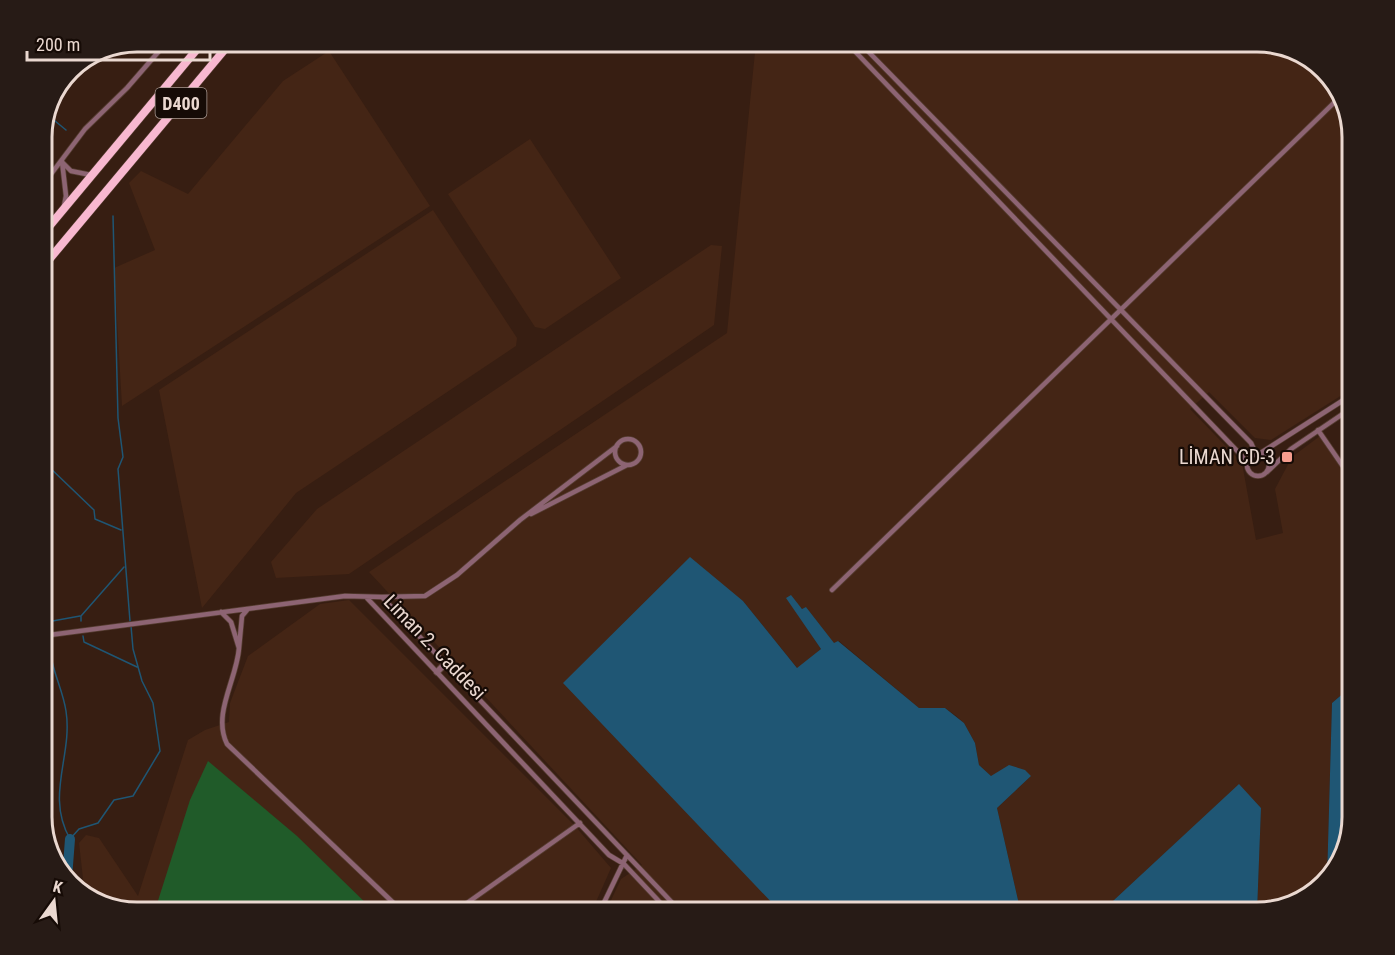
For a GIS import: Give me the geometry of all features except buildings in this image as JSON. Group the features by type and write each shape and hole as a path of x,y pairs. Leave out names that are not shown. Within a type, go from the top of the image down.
{"highway":[{"name":"D400","path":"53,222 194,52"},
{"name":"D400","path":"53,255 223,52"}],"street":[{"path":"53,172 85,129 127,88 158,52"},
{"path":"856,52 1167,375 1242,456 1253,475 1260,476 1267,472 1291,449 1342,414"},
{"path":"869,52 1122,309 1176,368 1251,443 1258,454 1267,459 1267,472"},
{"path":"832,590 1335,101"},
{"path":"62,161 71,171 91,175"},
{"path":"62,161 66,196 64,208"},
{"path":"1167,375 1176,368"},
{"path":"1247,464 1250,458 1342,401"},
{"path":"1318,430 1342,465"},
{"path":"381,597 425,596 457,575 520,520 617,446 628,439 636,442 640,448 639,460 520,520"},
{"path":"617,446 617,458 627,465"},
{"path":"53,635 345,596 366,597"},
{"name":"Liman 2. Caddesi","path":"366,597 381,597 671,902"},
{"name":"Liman 2. Caddesi","path":"366,597 609,855 624,864 660,902"},
{"path":"248,609 242,616 238,662 221,725 227,744 392,902"},
{"path":"221,612 231,622 239,648"},
{"path":"437,672 446,664"},
{"path":"574,816 583,808"},
{"path":"468,902 580,822"},
{"path":"605,902 627,855"}],"shaded area":[{"path":"330,52 430,206 122,406 114,268 155,250 129,183 141,171 188,194 283,81"},
{"path":"755,52 1258,52 1285,57 1314,74 1334,100 1341,121 1342,395 1271,440 1255,438 1209,392 1190,409 1242,463 1256,540 1283,533 1275,489 1292,457 1320,436 1342,469 1342,694 1332,703 1327,866 1321,874 1295,894 1279,900 1257,902 1261,808 1239,785 1112,902 1018,902 997,808 1031,776 991,776 979,765 975,743 964,723 955,715 945,708 919,708 839,641 834,644 806,607 803,609 787,598 821,649 798,669 743,601 776,902 610,902 621,879 642,865 369,572 727,333"},
{"path":"530,139 621,278 545,329 535,327 448,194"},
{"path":"433,210 517,338 516,346 296,493 202,608 159,390"},
{"path":"711,245 722,246 714,325 349,574 276,578 271,562 317,509"},
{"path":"349,600 575,826 611,868 596,902 126,902 100,894 90,888 84,883 79,843 86,835 99,838 138,896 188,740 205,730 229,722 230,703 248,656 320,604"}],"green space":[{"path":"208,761 297,836 365,902 158,902 190,800"}],"water":[{"path":"690,557 743,601 797,668 821,649 786,598 791,595 802,609 806,607 834,643 838,641 919,708 945,708 964,723 975,743 979,765 991,776 1009,765 1025,770 1031,776 997,808 1018,902 771,902 563,683"},
{"path":"1342,694 1342,829 1338,845 1327,866 1332,703"},
{"path":"1239,784 1261,808 1257,902 1112,902"}],"waterway":[{"path":"54,120 66,130"},
{"path":"113,216 118,418 123,457 118,469 130,621"},
{"path":"53,471 94,510 95,519 121,530"},
{"path":"81,621 81,616 124,567"},
{"path":"53,621 80,616"},
{"path":"53,662 66,711 67,728 61,775 60,807 63,823 70,839 79,829 98,823 114,800 133,796 160,751 153,703 142,681 133,649 131,626"},
{"path":"83,636 84,642 137,667"},
{"path":"68,866 70,839"}],"place":[{"name":"LİMAN CD-3","path":"1287,457"}]}
